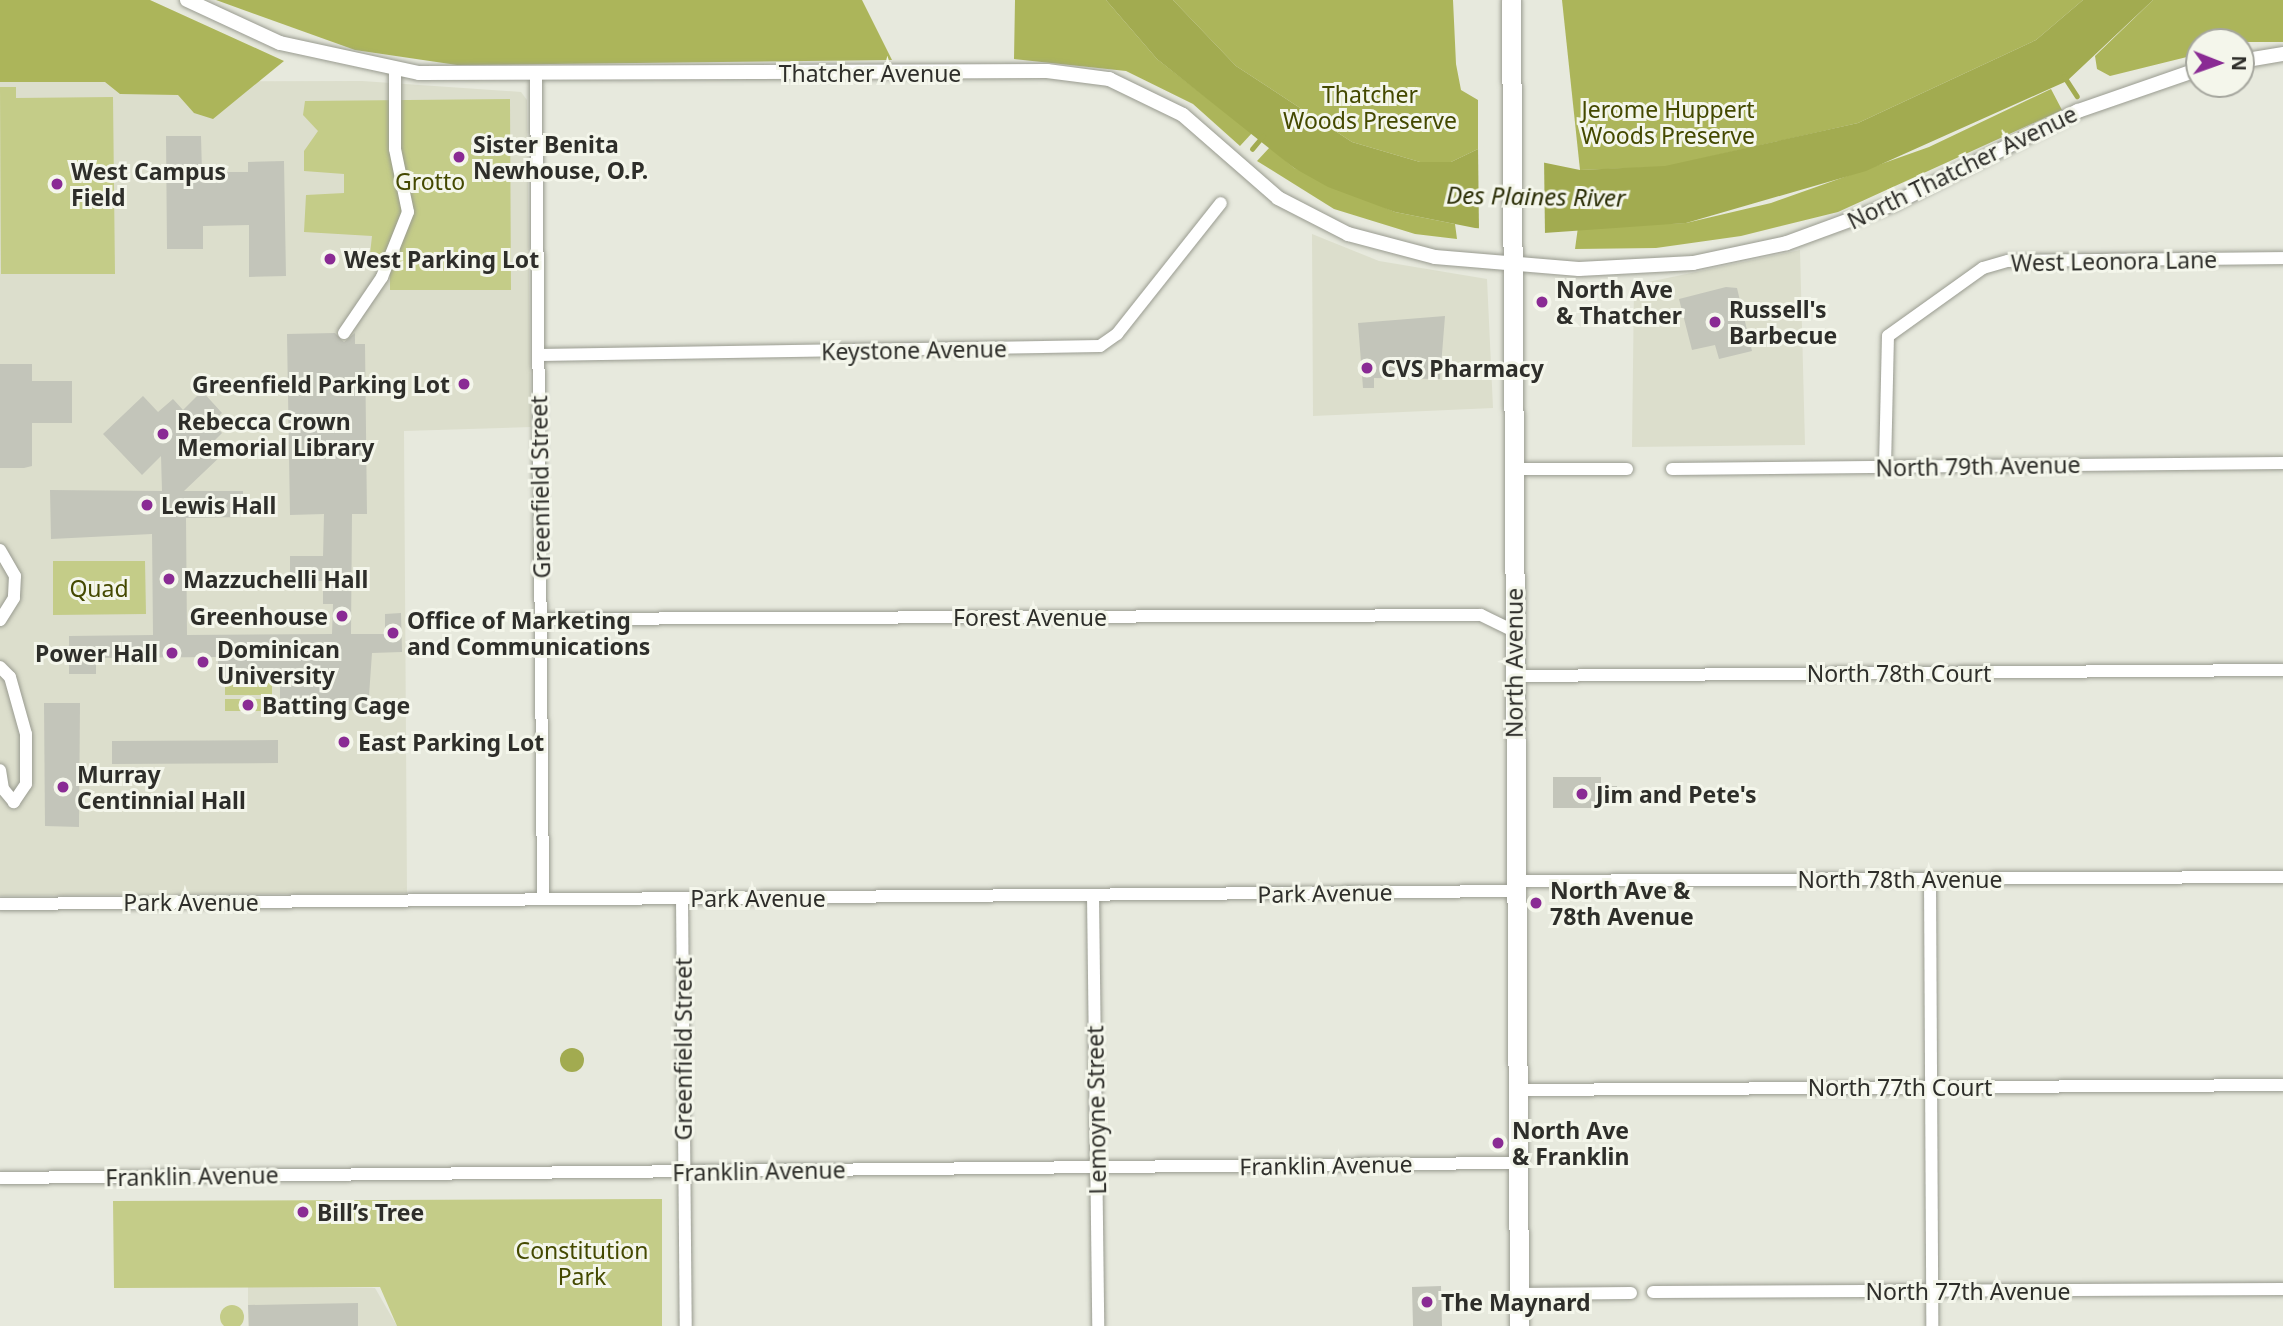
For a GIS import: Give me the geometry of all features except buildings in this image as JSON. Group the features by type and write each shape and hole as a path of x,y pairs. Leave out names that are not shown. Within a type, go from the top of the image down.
{"main road":[{"name":"North Avenue","path":"1511,0 1520,1326"}],"street":[{"name":"Thatcher Avenue","path":"187,0 280,43 395,69 536,75 1047,71 1109,79 1183,115 1257,183 1329,225 1408,252 1514,266"},
{"path":"2255,59 2283,54"},
{"path":"344,333 382,277 408,212 395,149 395,69"},
{"name":"North Thatcher Avenue","path":"1514,266 1626,270 1787,243 1892,204 2078,111 2185,74"},
{"name":"Greenfield Street","path":"536,75 543,899"},
{"name":"Keystone Avenue","path":"539,355 1100,346 1117,334 1220,203"},
{"name":"West Leonora Lane","path":"1885,467 1888,337 1983,268 2008,261 2283,258"},
{"name":"North 79th Avenue","path":"1672,469 2283,463"},
{"path":"1514,469 1627,469"},
{"path":"0,550 15,576 15,598 0,620"},
{"name":"Forest Avenue","path":"542,619 1481,615 1514,631"},
{"path":"0,667 10,677 26,734 26,784 14,802 3,789 0,770"},
{"name":"North 78th Court","path":"1514,677 2283,670"},
{"name":"North 78th Avenue","path":"1516,886 1930,879 2283,877"},
{"path":"1930,879 1932,1326"},
{"name":"Park Avenue","path":"0,904 1093,895 1516,886"},
{"name":"Lemoyne Street","path":"1093,895 1098,1326"},
{"name":"Greenfield Street","path":"682,898 686,1326"},
{"name":"North 77th Court","path":"1518,1090 2283,1085"},
{"name":"Franklin Avenue","path":"0,1178 1518,1163"},
{"name":"North 77th Avenue","path":"1653,1292 2283,1289"},
{"path":"1519,1294 1632,1293"}],"shaded area":[{"name":"Dominican University","path":"362,81 521,92 527,100 531,427 404,431 407,893 0,896 0,82"},
{"path":"1312,234 1379,261 1487,279 1493,408 1313,416"},
{"path":"1800,250 1805,445 1632,447 1634,285"},
{"path":"248,1287 375,1288 397,1326 248,1326"}],"green space":[{"path":"0,0 150,0 284,61 213,119 194,113 178,95 120,94 105,82 0,82"},
{"path":"216,0 862,0 892,60 457,65 355,50"},
{"path":"1015,0 1106,0 1157,59 1252,133 1240,146 1193,104 1126,71 1014,59"},
{"name":"Thatcher Woods Preserve","path":"1173,0 1453,0 1456,64 1461,90 1478,100 1478,149 1451,162 1420,162 1352,142 1236,66"},
{"name":"Jerome Huppert Woods Preserve","path":"1562,0 2083,0 2036,40 1858,123 1665,167 1580,170"},
{"path":"2153,0 2283,0 2283,42 2255,42 2255,28 2185,28 2185,57 2110,76 2097,69 2095,56"},
{"name":"West Campus Field","path":"0,87 16,87 16,98 113,97 115,274 1,274"},
{"path":"2051,89 2062,110 1838,212 1741,236 1656,248 1575,249 1578,227 1686,223 1771,203 1929,147"},
{"name":"Grotto","path":"510,99 511,290 390,290 390,260 370,254 372,236 304,232 306,195 344,193 344,174 304,171 304,151 318,131 303,115 305,101"},
{"path":"1270,147 1294,168 1395,212 1455,224 1457,239 1415,234 1334,209 1257,161"},
{"name":"Quad","path":"53,561 145,561 146,614 53,615"},
{"name":"Batting Cage","path":"225,683 272,683 272,695 225,695"},
{"name":"Batting Cage","path":"225,699 272,699 272,711 225,711"},
{"name":"Constitution Park","path":"662,1199 662,1326 397,1326 380,1287 114,1288 113,1201"},
{"path":"232,1305 241,1308 244,1317 241,1326 232,1329 223,1326 220,1317 223,1308"}],"water":[{"name":"Des Plaines River","path":"1106,0 1173,0 1236,66 1352,142 1420,162 1451,162 1478,149 1580,170 1665,166 1858,123 2036,40 2083,0 2153,0 2067,81 1866,171 1686,223 1544,233 1475,228 1395,212 1328,187 1294,168 1157,59"},
{"path":"572,1048 583,1055 584,1060 577,1071 572,1072 561,1065 560,1060 567,1049"}],"pier":[{"path":"1478,146 1544,157 1545,236 1479,232"}],"waterway":[{"path":"2064,76 2077,96"},
{"path":"1252,149 1263,136"}],"place":[{"name":"Sister Benita Newhouse, O.P.","path":"459,157"},
{"name":"West Campus Field","path":"57,184"},
{"name":"West Parking Lot","path":"330,259"},
{"name":"North Ave & Thatcher","path":"1542,302"},
{"name":"Russell's Barbecue","path":"1715,322"},
{"name":"CVS Pharmacy","path":"1367,368"},
{"name":"Greenfield Parking Lot","path":"464,384"},
{"name":"Rebecca Crown Memorial Library","path":"163,434"},
{"name":"Lewis Hall","path":"147,505"},
{"name":"Mazzuchelli Hall","path":"169,579"},
{"name":"Greenhouse","path":"342,616"},
{"name":"Office of Marketing and Communications","path":"393,633"},
{"name":"Power Hall","path":"172,653"},
{"name":"Dominican University","path":"203,662"},
{"name":"Batting Cage","path":"248,705"},
{"name":"East Parking Lot","path":"344,742"},
{"name":"Murray Centinnial Hall","path":"63,787"},
{"name":"Jim and Pete's","path":"1582,794"},
{"name":"North Ave & 78th Avenue","path":"1536,903"},
{"name":"North Ave & Franklin","path":"1498,1143"},
{"name":"Bill’s Tree","path":"303,1212"},
{"name":"The Maynard","path":"1427,1302"}]}
